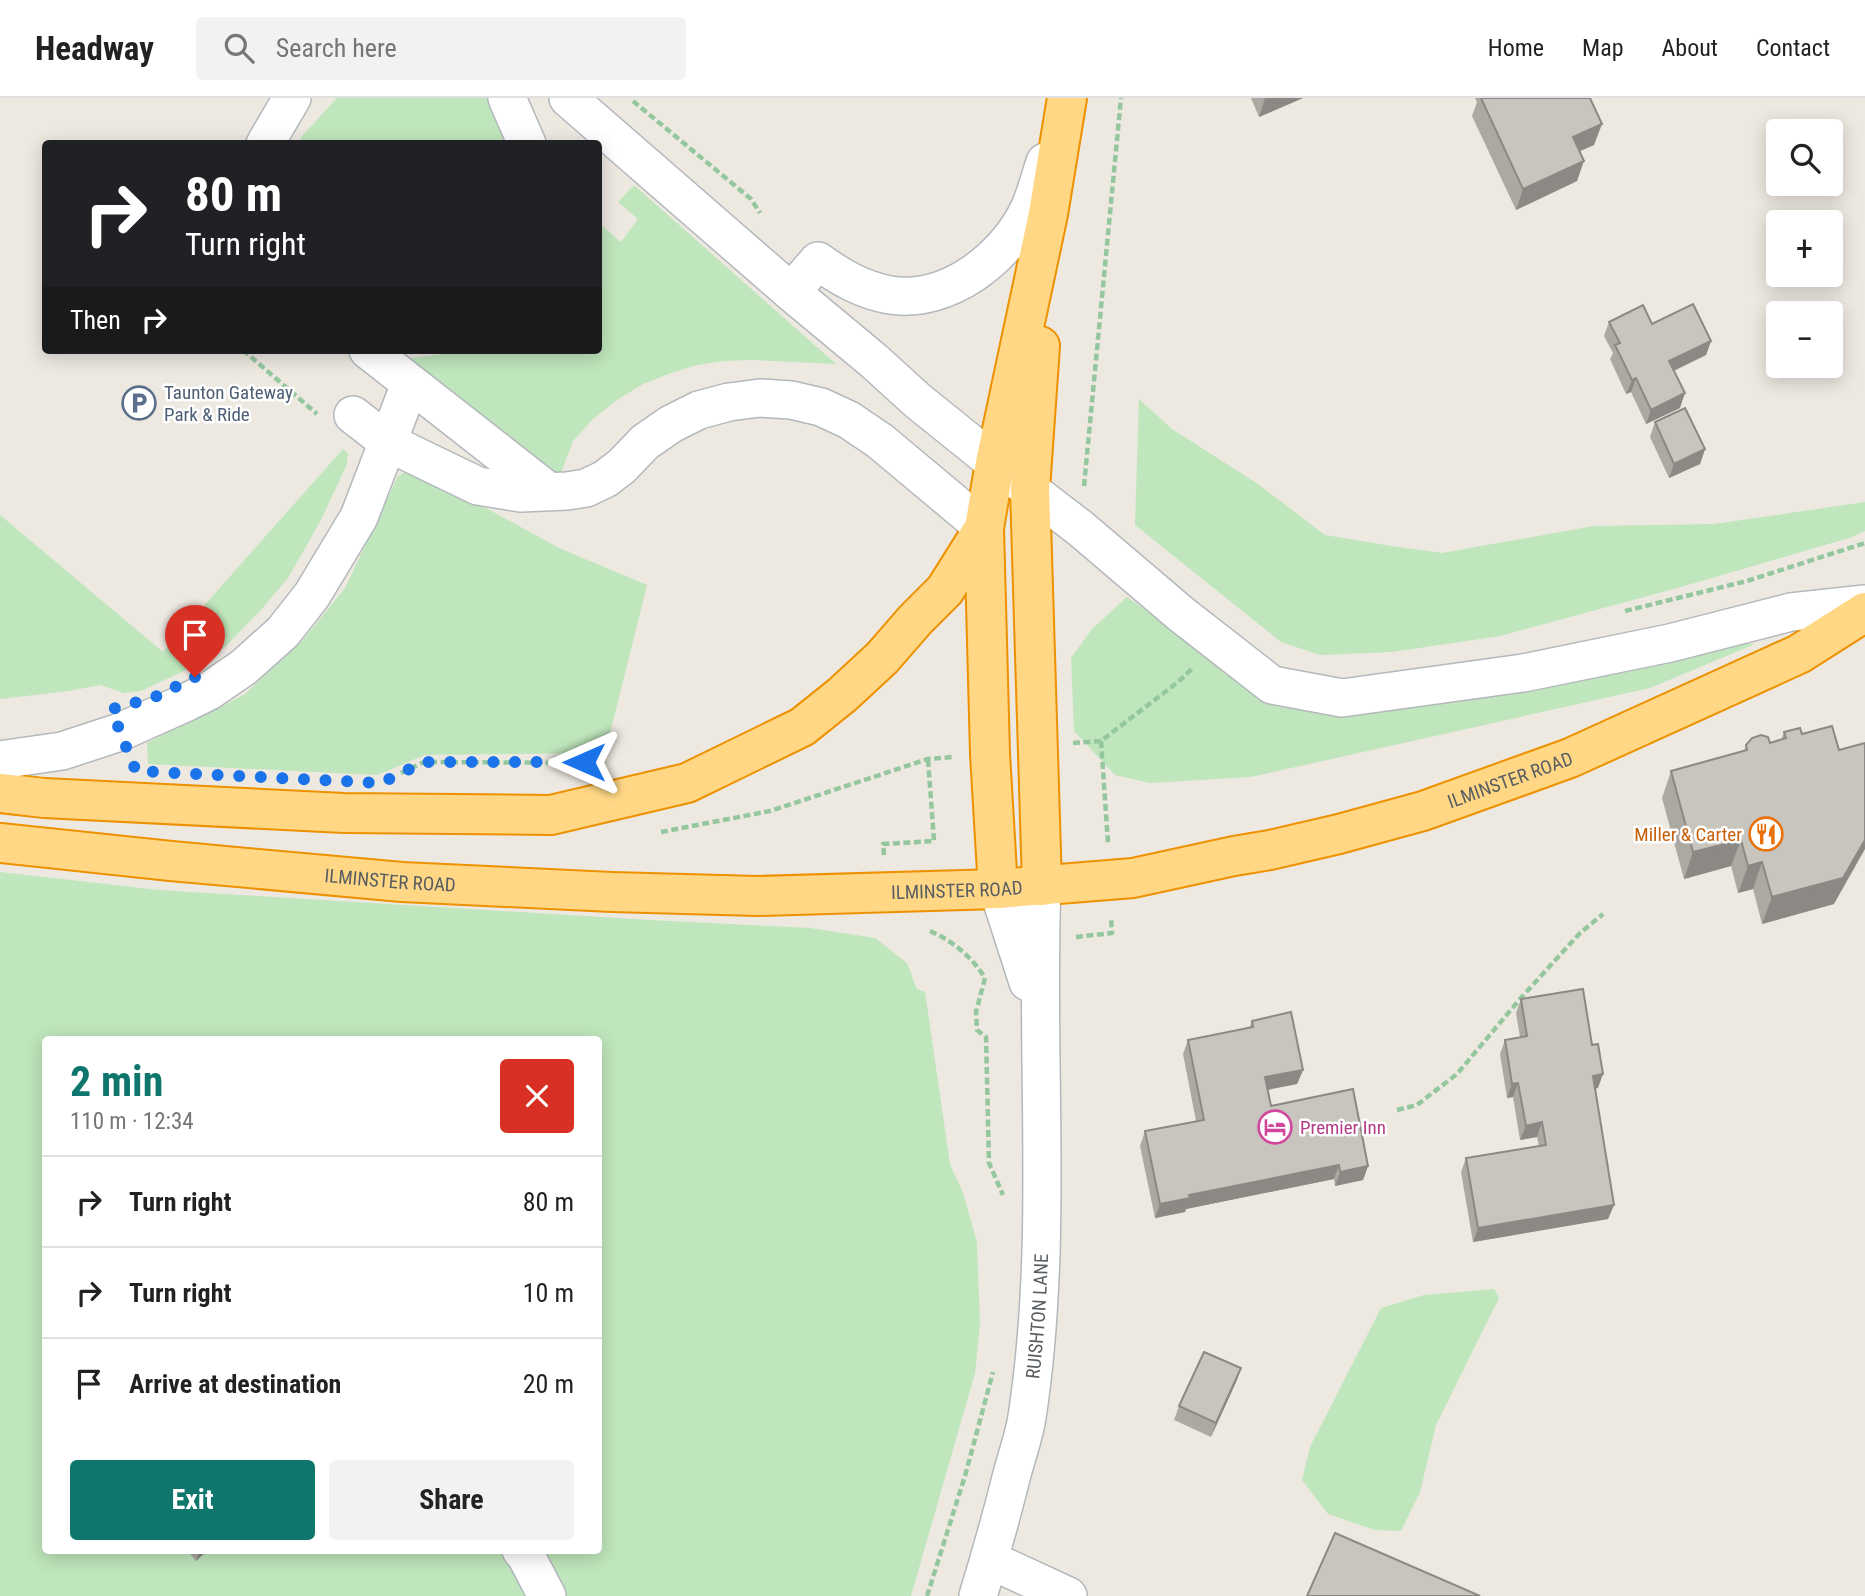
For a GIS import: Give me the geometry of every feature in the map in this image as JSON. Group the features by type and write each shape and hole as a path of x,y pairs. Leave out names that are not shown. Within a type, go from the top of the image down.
{"highway":[{"path":"998,889 990,754 985,528 995,463 1048,214 1066,100"},
{"path":"1042,886 1031,489 1048,214"},
{"path":"0,793 44,798 344,813 551,815 687,783 802,727 842,695 882,658 944,590 985,528"},
{"name":"ILMINSTER ROAD","path":"0,843 171,862 402,882 589,891 758,896 998,889 1133,878 1270,850 1423,811 1570,758 1799,654 1865,612"}],"street":[{"path":"267,140 292,98"},
{"path":"507,98 525,140"},
{"path":"568,98 918,401 1080,528 1181,614 1272,684 1342,698 1523,673 1670,643 1791,612 1865,604"},
{"path":"791,292 818,261 840,277 864,288 891,295 920,296 947,287 974,273 996,255 1015,232 1030,207 1066,100"},
{"path":"373,354 548,491"},
{"path":"0,760 62,751 120,732 209,691 244,667 283,632 312,595 359,517 410,384"},
{"path":"337,416 478,486 521,493 586,488 605,479 645,442 671,424 699,410 760,398 791,400 821,407 849,420 880,441 985,528"},
{"name":"RUISHTON LANE","path":"978,1596 1027,1419 1036,1344 1042,1248 1042,886"},
{"name":"RUISHTON LANE","path":"998,889 1026,971 1040,1031"},
{"path":"524,1554 547,1596"},
{"path":"990,1560 1068,1596"}],"path":[{"path":"1080,528 1121,98"},
{"path":"249,354 337,416"},
{"path":"392,778 424,762 597,762"},
{"path":"1396,1110 1416,1105 1457,1074 1580,933 1603,914"},
{"path":"986,1037 989,1163 1004,1196"},
{"path":"928,1596 995,1367"}],"green space":[{"path":"337,98 490,98 507,140 300,140"},
{"path":"634,185 836,364 724,361 697,365 643,384 593,419 573,441 559,478 405,359 442,354 602,354 602,226 621,242 638,219 618,202"},
{"path":"1139,399 1172,429 1258,484 1325,535 1442,553 1594,526 1714,524 1865,502 1865,531 1681,587 1500,636 1392,652 1320,655 1281,642 1135,525"},
{"path":"343,449 348,453 347,464 321,520 288,578 225,647 190,668 141,691 124,693 100,685 0,699 0,515 163,652"},
{"path":"411,469 559,548 647,585 605,753 425,755 377,775 148,764 147,743 244,695 302,641 345,588 398,476"},
{"path":"1127,597 1193,644 1226,675 1282,704 1703,643 1755,644 1650,688 1251,777 1150,783 1115,775 1074,731 1071,658 1092,629"},
{"path":"0,872 159,890 810,928 875,938 907,963 917,989 925,992 950,1164 963,1193 977,1242 980,1325 975,1373 911,1596 0,1596"},
{"path":"1494,1289 1499,1298 1436,1425 1420,1492 1401,1531 1375,1530 1328,1514 1302,1480 1310,1447 1381,1308 1424,1295"}],"building":[{"path":"1481,98 1590,98 1602,124 1573,137 1584,161 1523,189"},
{"path":"1693,304 1711,341 1669,361 1685,393 1651,410 1636,378 1632,380 1615,345 1620,343 1609,322 1643,305 1652,324"},
{"path":"1685,408 1705,449 1674,464 1655,422"},
{"name":"Miller & Carter","path":"1832,726 1839,750 1865,743 1865,840 1843,878 1772,897 1762,862 1748,866 1741,840 1693,852 1671,771 1747,750 1746,745 1752,738 1761,735 1768,737 1770,743 1786,738 1784,732 1800,728 1802,734"},
{"path":"1583,989 1592,1045 1598,1044 1603,1074 1593,1076 1614,1205 1478,1228 1466,1158 1546,1145 1542,1122 1526,1126 1518,1083 1512,1084 1505,1040 1527,1036 1521,999"},
{"name":"Premier Inn","path":"1291,1012 1303,1070 1265,1077 1271,1106 1353,1089 1368,1166 1340,1172 1339,1165 1189,1195 1190,1198 1160,1204 1145,1131 1204,1120 1188,1040 1253,1027 1252,1021"},
{"path":"1204,1352 1241,1368 1216,1423 1179,1406"},
{"path":"1335,1533 1480,1596 1307,1596"}],"place":[{"name":"Taunton Gateway Park & Ride","path":"139,403"},
{"name":"Miller & Carter","path":"1766,834"},
{"name":"Premier Inn","path":"1275,1127"}],"route":[{"path":"195,677 155,697 112,709 136,771 381,783 424,762 584,762"}]}
